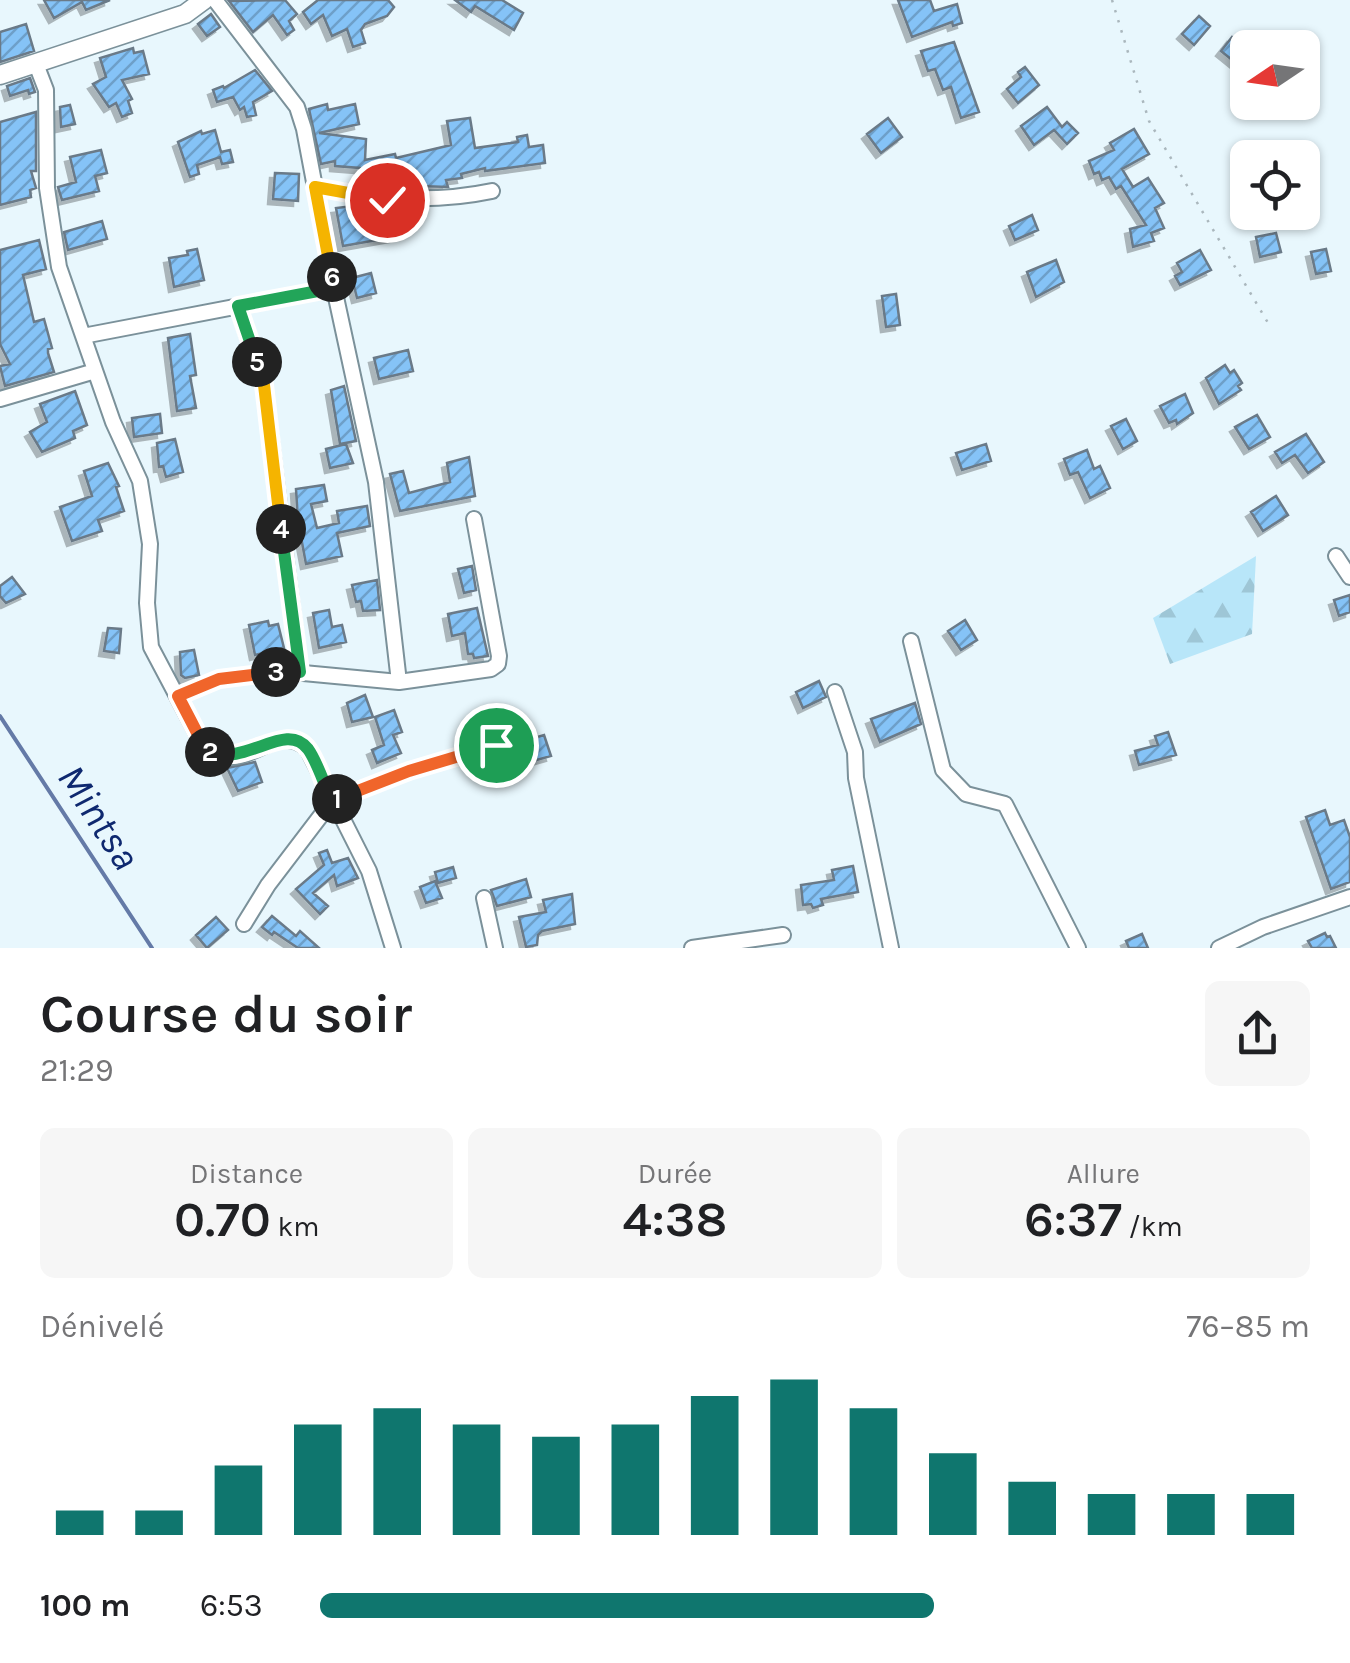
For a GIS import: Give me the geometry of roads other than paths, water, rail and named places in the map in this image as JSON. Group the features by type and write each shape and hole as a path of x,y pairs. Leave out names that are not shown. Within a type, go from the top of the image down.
{"main road":[{"path":"0,76 185,14 204,0"}],"street":[{"path":"215,0 297,107 376,482 398,682"},
{"path":"36,64 46,90 47,188 58,267 113,422 140,481 150,544 147,603 151,648 206,750 223,757 238,756 278,739 296,740 308,748 369,871 393,948"},
{"path":"315,187 387,200 460,198 492,191"},
{"path":"83,336 334,288"},
{"path":"238,306 264,385 300,672"},
{"path":"0,399 95,370"},
{"path":"178,696 219,679 300,672 398,682 490,669 498,664 500,656 474,519"},
{"path":"1336,556 1350,577"},
{"path":"911,641 943,770 966,794 1005,804 1078,948"},
{"path":"836,692 855,752 856,778 891,948"},
{"path":"244,924 332,801 409,771 496,745"},
{"path":"1219,948 1263,927 1350,897"},
{"path":"484,898 495,948"},
{"path":"693,948 783,936"}],"waterway":[{"name":"Mintsa","path":"0,716 152,948"}]}
